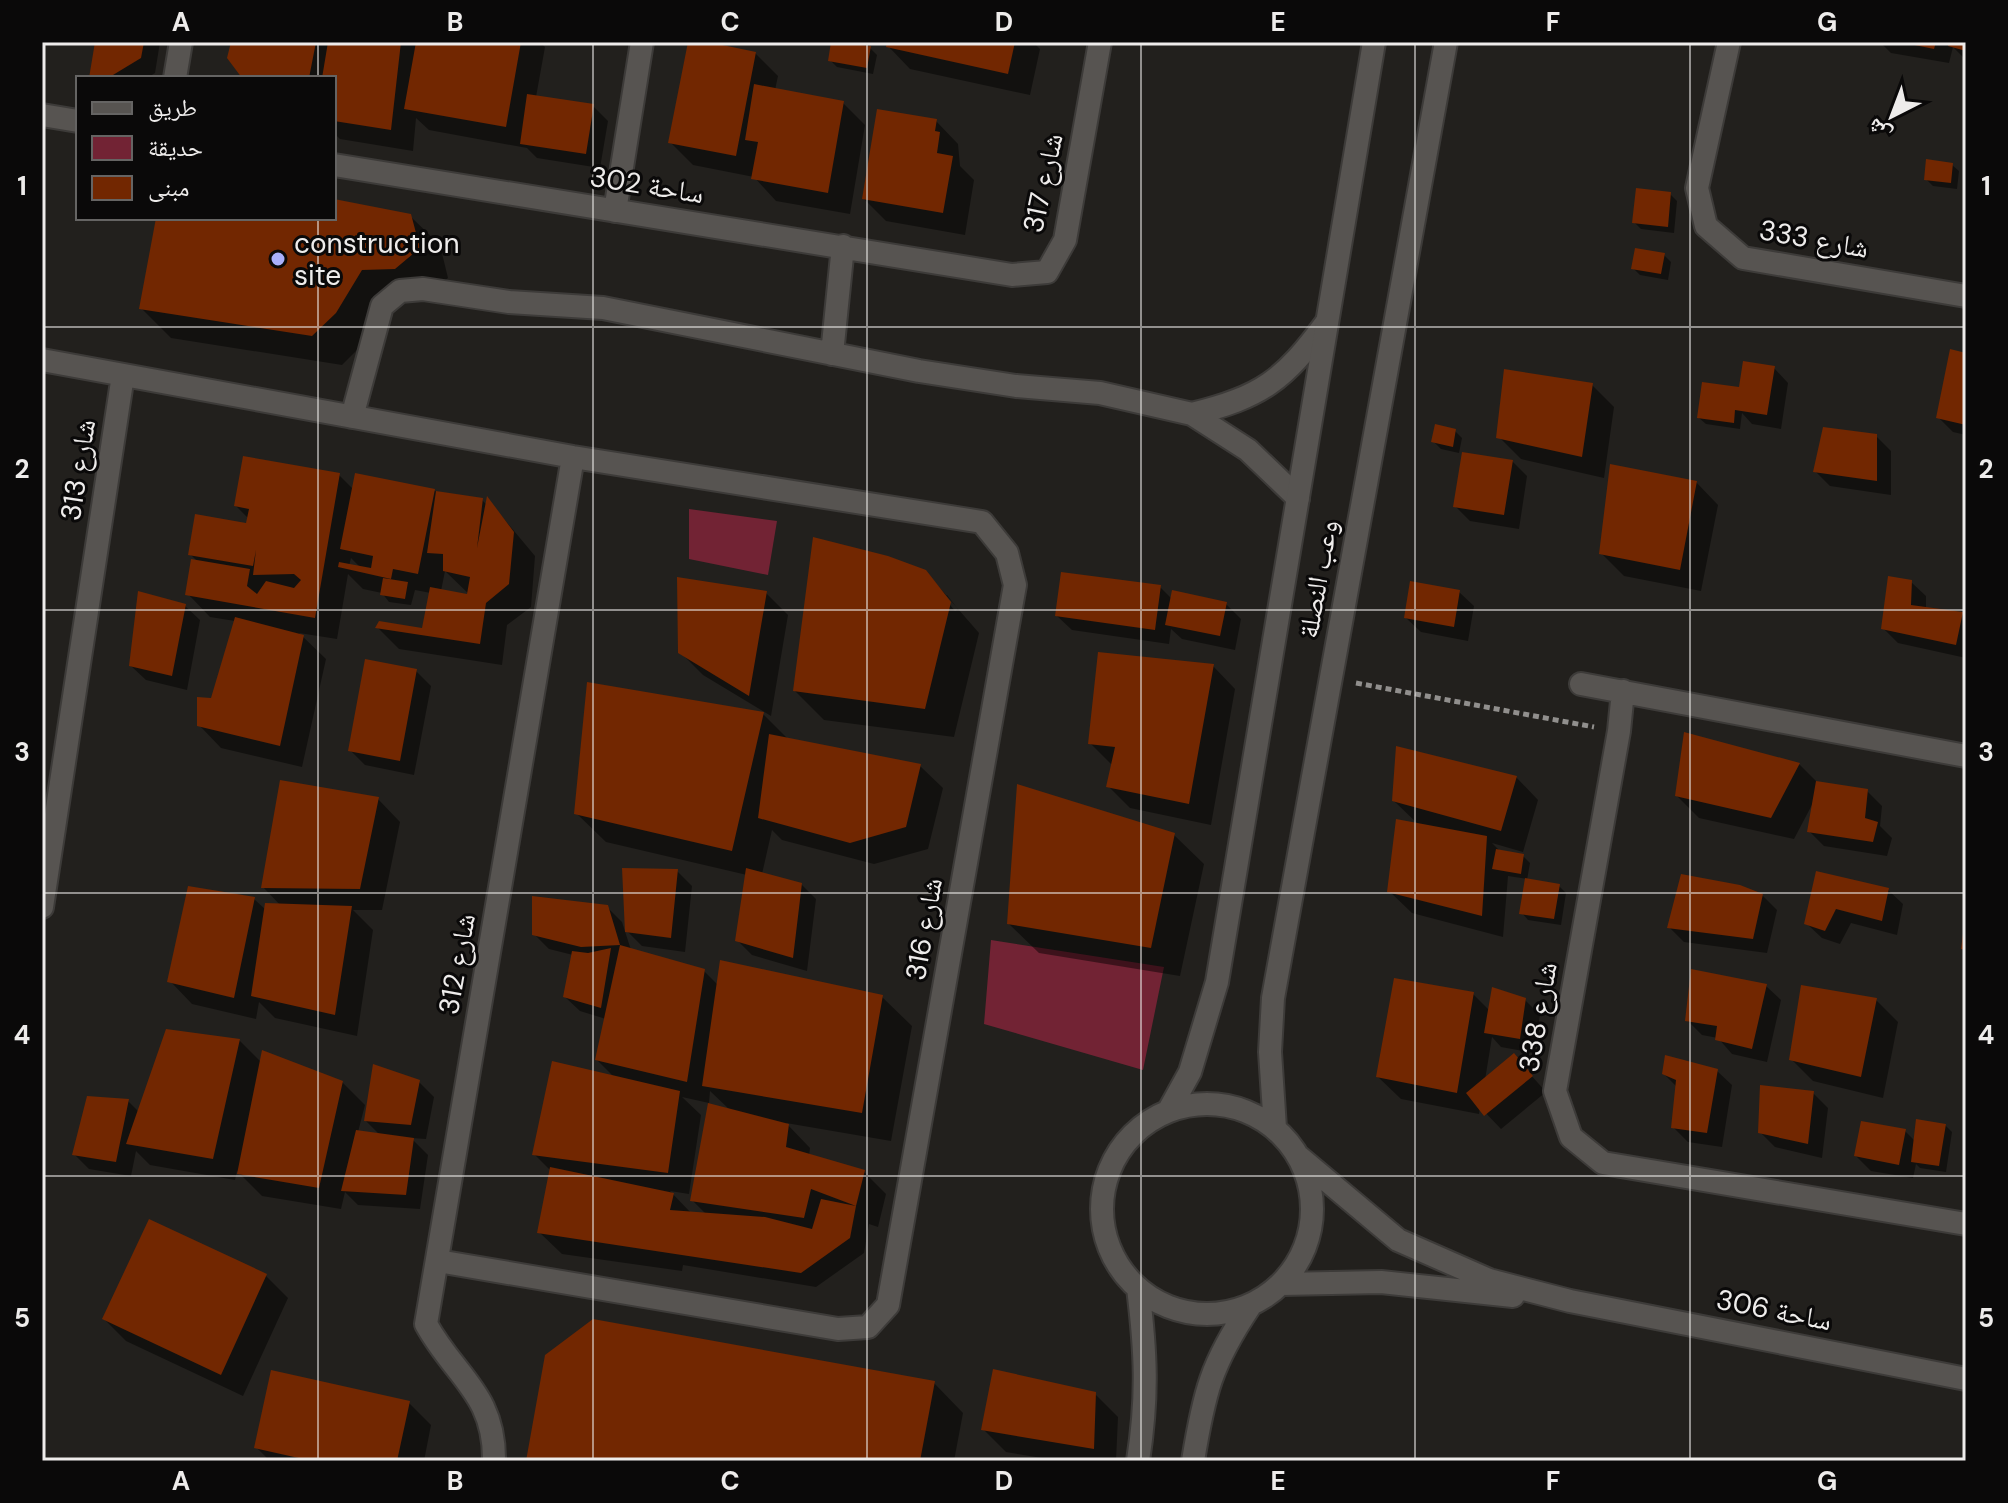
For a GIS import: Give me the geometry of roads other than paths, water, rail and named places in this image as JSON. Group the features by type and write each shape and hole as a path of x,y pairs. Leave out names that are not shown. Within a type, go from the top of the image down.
{"street":[{"path":"175,76 181,42"},
{"path":"615,211 642,42"},
{"name":"شارع 317","path":"843,246 1012,275 1047,272 1065,240 1100,42"},
{"name":"وعب النصلة","path":"1169,1110 1190,1072 1217,982 1374,42"},
{"name":"وعب النصلة","path":"1275,1128 1270,1052 1273,998 1446,42"},
{"name":"شارع 333","path":"1729,42 1697,188 1706,226 1743,258 1966,296"},
{"path":"42,115 76,121"},
{"name":"ساحة 302","path":"336,165 843,246"},
{"path":"832,354 843,246"},
{"path":"352,417 382,306 400,291 411,288 509,302 603,308 832,354 1016,386 1100,393 1192,414 1248,450 1298,498"},
{"path":"1192,414 1235,403 1272,385 1301,357 1326,323"},
{"path":"42,360 573,457"},
{"name":"شارع 313","path":"42,907 123,375"},
{"name":"شارع 312","path":"494,1461 494,1434 484,1402 442,1354 426,1324 573,457"},
{"name":"شارع 316","path":"438,1261 838,1329 868,1327 888,1305 1015,585 1007,553 982,522 573,457"},
{"path":"1581,684 1966,756"},
{"name":"شارع 338","path":"1623,691 1619,731 1555,1091 1571,1137 1603,1163 1966,1224"},
{"path":"1206,1103 1243,1109 1275,1128 1299,1157 1311,1189 1312,1223 1302,1256 1282,1284 1250,1306 1221,1314 1191,1314 1163,1305 1138,1288 1115,1260 1103,1226 1103,1190 1115,1156 1139,1128 1169,1110 1206,1103"},
{"name":"ساحة 306","path":"1299,1157 1355,1208 1398,1240 1489,1280 1570,1301 1966,1379"},
{"name":"ساحة 306","path":"1282,1284 1381,1282 1570,1301"},
{"path":"1138,1288 1147,1366 1147,1405 1138,1461"},
{"path":"1193,1461 1207,1384 1221,1350 1250,1306"}],"place":[{"name":"construction site","path":"278,259"}]}
